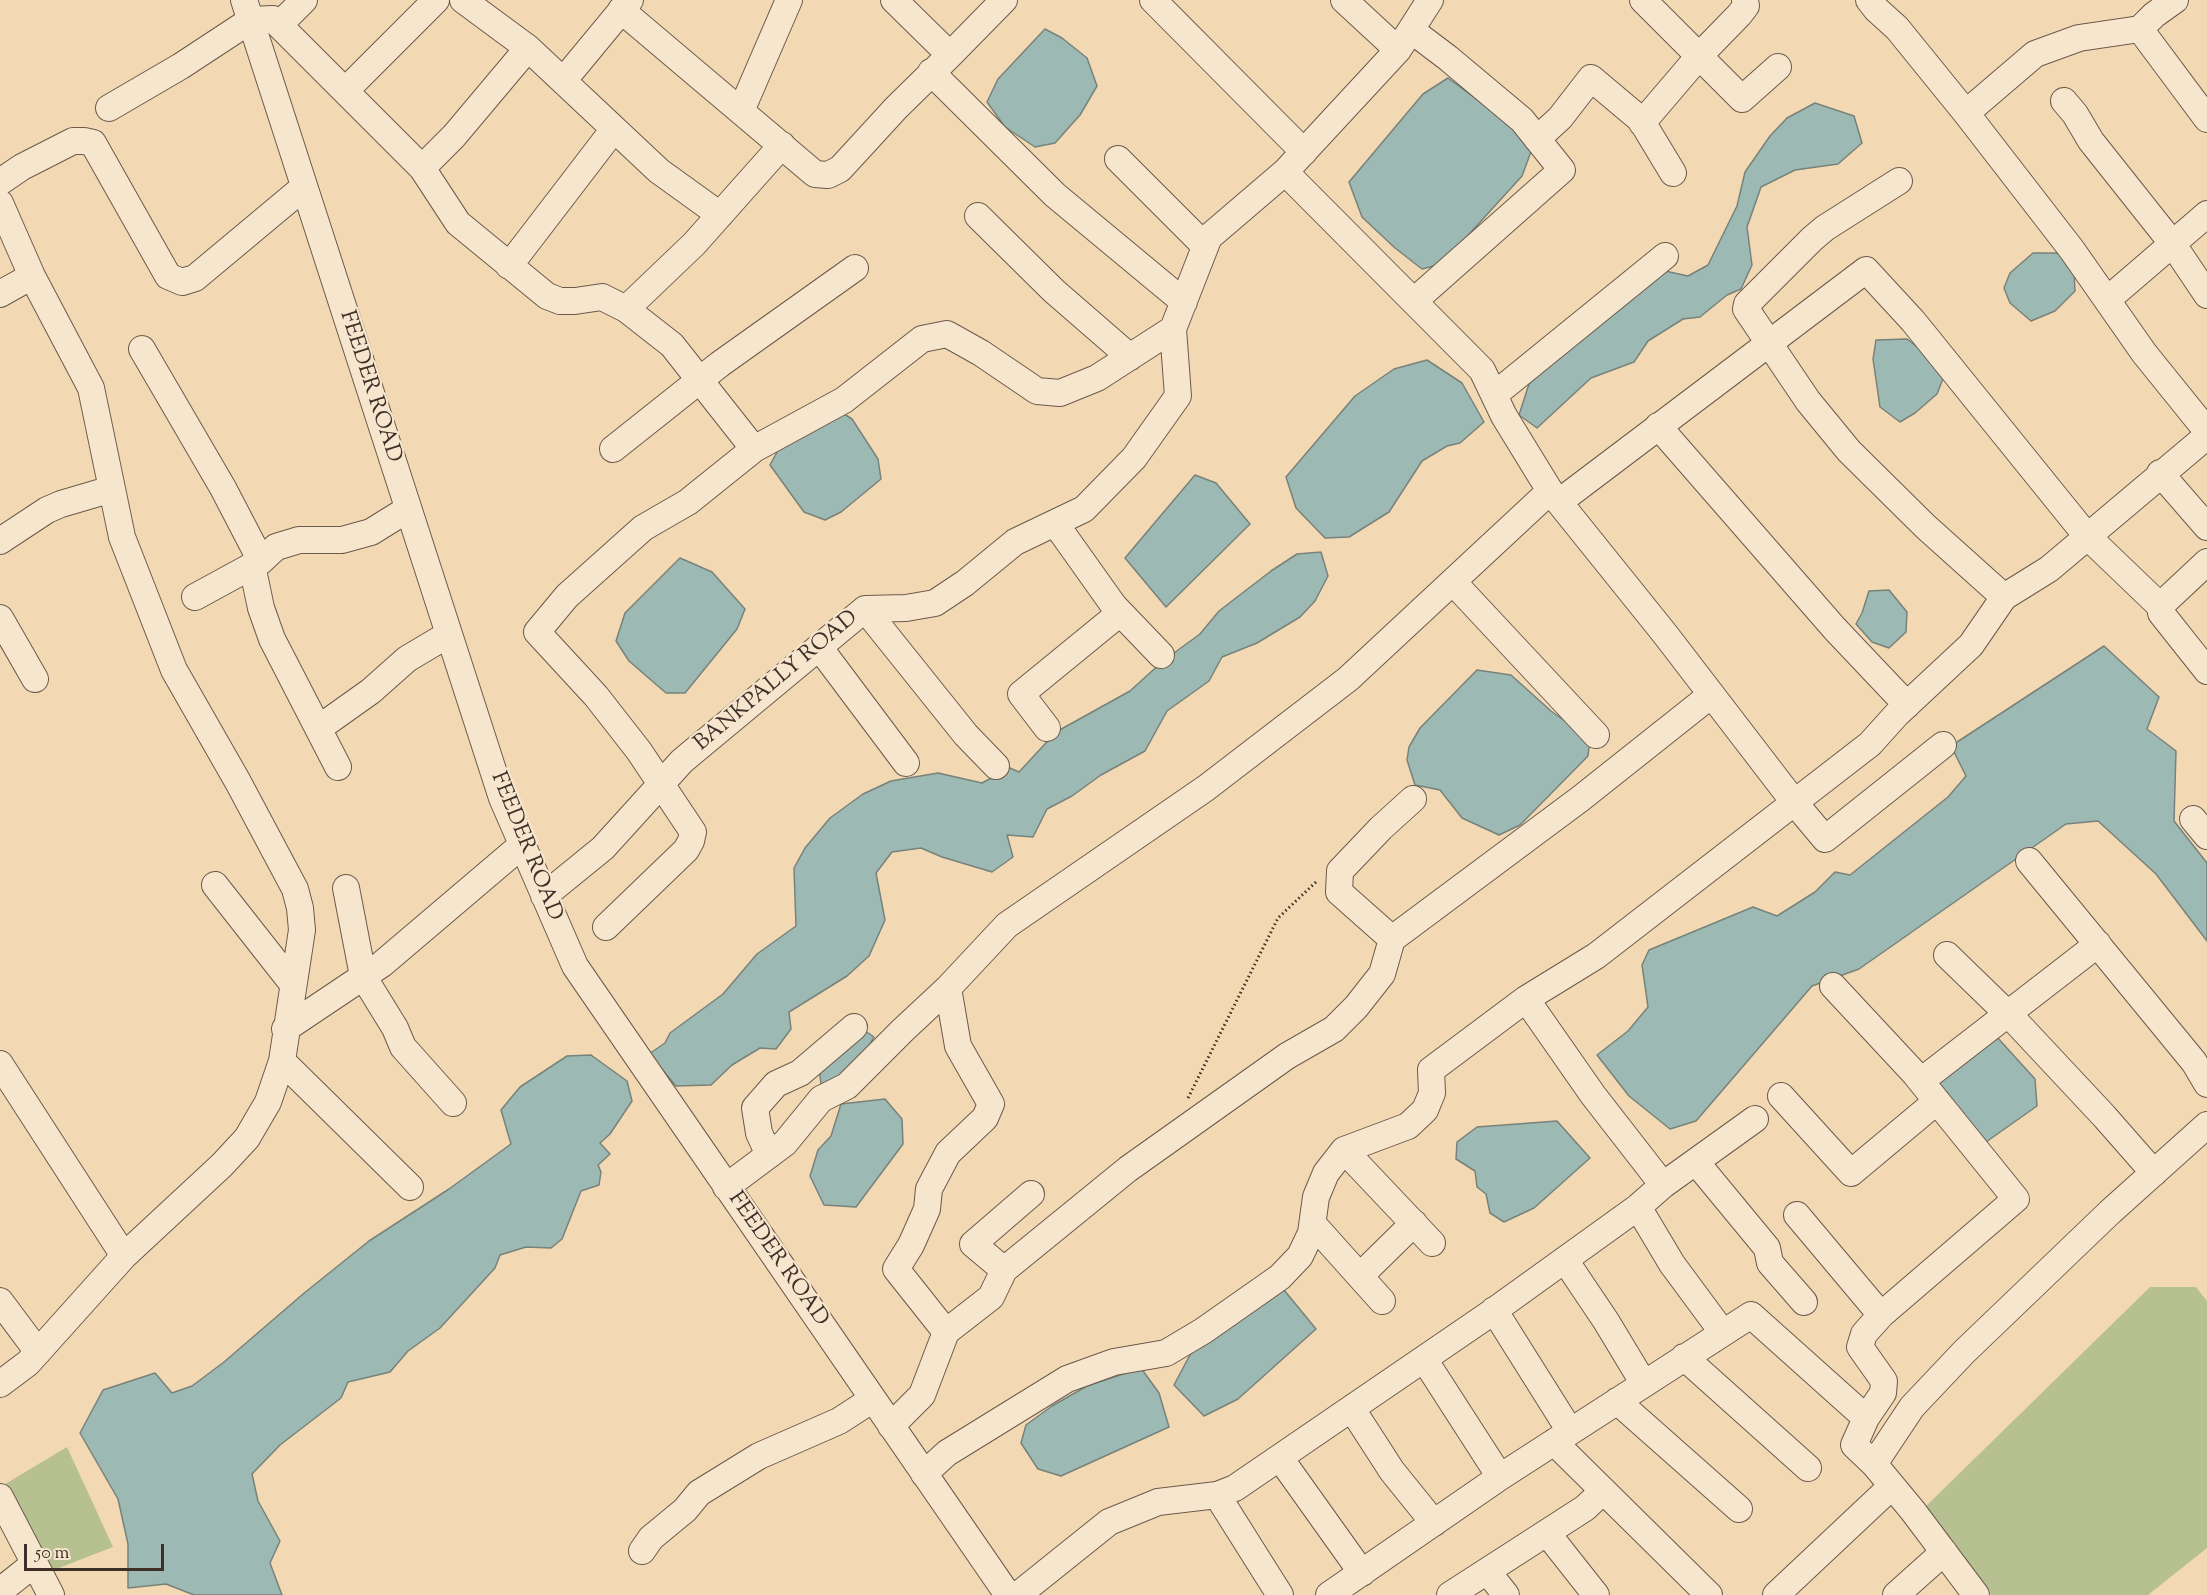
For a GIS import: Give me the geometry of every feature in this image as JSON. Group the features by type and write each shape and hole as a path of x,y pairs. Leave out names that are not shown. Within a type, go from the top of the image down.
{"street":[{"path":"279,25 304,0"},
{"path":"345,91 436,0"},
{"path":"463,0 528,48 659,171 720,215"},
{"path":"741,111 789,0"},
{"path":"894,0 950,55"},
{"path":"562,81 626,5 741,111 815,174 828,175 840,169 931,72 1004,0"},
{"path":"1344,0 1404,40 1448,58 1522,120 1562,170 1414,302"},
{"name":"BANKPALLY ROAD","path":"544,896 603,848 682,761 865,609 906,608 935,603 965,583 1015,542 1084,509 1134,458 1178,396 1173,329 1209,237 1285,172 1304,152 1404,40 1430,0"},
{"path":"1643,0 1742,99 1778,67"},
{"path":"1642,123 1700,55 1746,6 1745,0"},
{"path":"1869,0 1897,28 1966,112 2072,250 2144,353 2207,431"},
{"path":"1966,112 2035,54 2079,38 2140,29 2154,15 2175,0"},
{"path":"1155,1 1304,152"},
{"path":"109,108 181,66 247,10 273,19 422,168 458,223 547,296 560,301 602,297 626,309 672,345 754,449"},
{"name":"FEEDER ROAD","path":"247,10 502,798 575,966 1008,1595"},
{"path":"2140,29 2207,119"},
{"path":"422,168 454,136 528,48"},
{"path":"931,72 1055,195 1184,302"},
{"path":"1537,139 1560,118 1591,78 1642,123 1673,173"},
{"path":"2064,101 2075,114 2091,141 2172,243 2207,295"},
{"path":"508,266 614,129"},
{"path":"0,182 22,167 73,141 93,143 168,276 182,282 195,278 304,187"},
{"path":"626,309 694,244 782,145"},
{"path":"1118,159 1205,246"},
{"path":"1285,172 1482,370 1504,416 1555,497 1825,839 1943,745"},
{"path":"1899,181 1825,228 1747,303 1746,309 1808,400 1849,451 1926,527 2004,597"},
{"path":"0,203 32,276 91,388 122,537 174,670 238,782 295,889 302,930 292,983 282,1061 268,1102 247,1138 222,1165 124,1256 28,1363 0,1384"},
{"path":"2107,300 2207,214"},
{"path":"978,216 1054,291 1130,357"},
{"path":"1494,395 1665,256"},
{"path":"614,449 720,364 855,268"},
{"path":"726,1187 784,1143 821,1099 847,1086 903,1029 948,988 1007,926 1206,788 1348,679 1454,582 1555,497 1658,426 1866,270 1914,321 2086,536 2160,606 2161,613 2207,671"},
{"path":"0,294 32,276"},
{"path":"606,927 686,850 693,832 639,751 596,696 537,632 567,596 643,528 688,502 754,449 844,400 922,339 947,334 1037,392 1060,393 1097,378 1173,329"},
{"path":"142,349 223,488 257,563 261,608 272,639 338,766"},
{"path":"1658,426 1827,620 1907,705"},
{"path":"924,1474 947,1454 1067,1379 1114,1362 1166,1353 1203,1331 1280,1277 1300,1256 1311,1233 1316,1197 1326,1173 1344,1150 1408,1126 1425,1110 1432,1093 1431,1070 1526,999 1596,956 1870,744 1907,705 1971,645 2004,597 2049,568 2207,436"},
{"path":"2160,473 2207,527"},
{"path":"0,541 47,510 112,489"},
{"path":"195,597 257,563 276,547 317,539 342,540 371,532 408,509"},
{"path":"1055,523 1120,613 1161,655"},
{"path":"2160,606 2207,562"},
{"path":"1454,582 1596,735"},
{"path":"865,609 966,735 996,766"},
{"path":"1047,728 1021,694 1120,613"},
{"path":"0,618 35,679"},
{"path":"319,728 371,691 407,660 449,634"},
{"path":"819,647 906,764"},
{"path":"891,1426 922,1395 945,1332 991,1297 1004,1270 1128,1168 1287,1056 1334,1029 1356,1007 1382,974 1392,939 1580,799 1711,694"},
{"path":"1392,939 1339,892 1340,871 1413,800"},
{"path":"285,1029 382,964 522,845"},
{"path":"2029,861 2194,1062 2206,1080"},
{"path":"215,885 292,983"},
{"path":"346,888 363,976 395,1028 403,1047 453,1103"},
{"path":"1921,1081 2098,944"},
{"path":"1947,955 2104,1116 2154,1173"},
{"path":"1833,986 1921,1081 2016,1199 1881,1315 1864,1334 1860,1347 1884,1381 1883,1393 1866,1418 1854,1445 1892,1486 1976,1595"},
{"path":"945,1332 896,1269 911,1245 927,1209 929,1189 948,1154 985,1118 991,1104 958,1046 948,988"},
{"path":"1526,999 1593,1095 1663,1185"},
{"path":"769,1155 759,1133 755,1108 776,1084 801,1072 854,1027"},
{"path":"282,1061 410,1187"},
{"path":"0,1064 124,1256"},
{"path":"1781,1096 1851,1173 1937,1101"},
{"path":"1018,1595 1109,1522 1158,1502 1217,1495 1236,1488 1565,1260 1638,1207 1663,1185 1755,1119"},
{"path":"1874,1464 1912,1407 1934,1384 2110,1212 2207,1125"},
{"path":"1344,1150 1432,1243"},
{"path":"1696,1162 1767,1248 1770,1263 1804,1302"},
{"path":"1004,1270 973,1244 1031,1194"},
{"path":"1638,1207 1672,1264 1724,1333"},
{"path":"1797,1215 1881,1315"},
{"path":"1313,1224 1382,1301"},
{"path":"1360,1276 1414,1224"},
{"path":"1565,1260 1606,1321 1644,1384"},
{"path":"0,1301 38,1352"},
{"path":"1494,1310 1562,1437 1602,1492 1709,1595"},
{"path":"1329,1595 1500,1477 1751,1315 1866,1418"},
{"path":"1684,1357 1808,1468"},
{"path":"1424,1359 1500,1477"},
{"path":"642,1551 651,1538 685,1510 699,1493 759,1456 839,1421 873,1399"},
{"path":"1617,1401 1739,1509"},
{"path":"1352,1409 1392,1471 1434,1523"},
{"path":"1280,1458 1362,1573"},
{"path":"1776,1595 1892,1486"},
{"path":"1450,1595 1585,1508 1602,1492"},
{"path":"1217,1495 1280,1595"},
{"path":"0,1497 51,1595"},
{"path":"1547,1533 1596,1595"},
{"path":"1896,1595 1944,1552"},
{"path":"0,1591 34,1564"},
{"path":"1487,1571 1506,1595"}],"path":[{"path":"1187,1101 1278,918 1323,874 1340,871"}],"green space":[{"path":"2150,1287 2196,1287 2207,1301 2207,1548 2148,1595 1991,1595 1921,1511"},
{"path":"67,1447 113,1547 46,1573 0,1487"}],"water":[{"path":"1045,29 1062,38 1087,58 1097,86 1080,115 1055,143 1035,147 1005,127 987,102 998,79"},
{"path":"1448,78 1510,124 1532,149 1522,176 1442,264 1422,269 1395,248 1362,217 1349,182 1423,94"},
{"path":"1815,103 1854,116 1862,143 1838,164 1795,170 1761,187 1747,227 1752,265 1741,289 1727,295 1700,317 1683,319 1648,341 1634,362 1591,378 1537,428 1519,415 1529,384 1546,364 1665,271 1688,276 1708,265 1737,206 1745,172 1770,136 1787,118"},
{"path":"2033,253 2060,253 2074,272 2075,291 2055,311 2031,321 2010,303 2004,288 2010,273"},
{"path":"1907,339 1929,356 1944,376 1937,394 1915,413 1900,422 1880,407 1873,359 1876,340"},
{"path":"1427,360 1462,383 1484,422 1460,443 1447,446 1422,461 1389,512 1349,537 1325,538 1296,508 1286,477 1355,396 1394,369"},
{"path":"838,410 852,419 878,459 881,479 841,512 825,520 804,512 770,465 782,443"},
{"path":"1195,475 1216,483 1250,524 1166,607 1125,558"},
{"path":"1321,552 1328,576 1315,601 1300,617 1257,643 1222,657 1209,681 1167,711 1145,751 1047,809 1033,837 1007,835 1013,857 992,872 942,857 921,848 892,852 876,873 885,920 869,956 847,976 789,1012 791,1029 776,1049 760,1048 732,1065 711,1085 676,1086 649,1054 665,1043 670,1033 723,994 757,954 796,926 794,868 805,848 830,818 863,794 891,781 938,773 982,783 1010,768 1019,772 1056,732 1130,691 1163,661 1200,634 1219,611 1271,571 1297,554"},
{"path":"680,558 712,572 745,609 737,629 685,693 666,693 629,661 616,641 625,613"},
{"path":"1889,590 1907,612 1906,632 1889,648 1872,642 1856,624 1869,591"},
{"path":"2104,646 2159,697 2147,729 2176,751 2174,821 2207,863 2207,941 2156,874 2098,821 2066,824 1859,969 1812,986 1696,1121 1670,1129 1629,1096 1597,1055 1628,1031 1648,1007 1642,965 1649,950 1753,907 1777,916 1815,892 1835,872 1850,875 1948,797 1966,776 1951,746"},
{"path":"1477,670 1511,675 1551,711 1590,739 1588,756 1520,825 1499,835 1462,818 1440,790 1415,785 1407,760 1409,747 1420,728"},
{"path":"864,1030 874,1037 854,1072 837,1084 821,1084 819,1067"},
{"path":"1996,1036 2035,1079 2037,1106 1986,1142 1933,1082"},
{"path":"591,1055 627,1081 632,1101 610,1134 600,1143 610,1154 598,1165 601,1172 599,1185 581,1191 562,1239 551,1248 526,1247 500,1255 495,1268 440,1328 408,1351 390,1372 348,1382 341,1398 280,1445 252,1474 258,1501 280,1541 270,1563 282,1595 194,1595 166,1584 128,1588 128,1544 118,1499 80,1433 103,1390 155,1373 172,1393 192,1386 369,1241 449,1189 511,1144 501,1110 520,1087 567,1056"},
{"path":"885,1099 902,1119 903,1144 856,1207 824,1205 810,1176 818,1150 831,1136 841,1104"},
{"path":"1557,1121 1590,1158 1534,1208 1504,1222 1490,1213 1486,1194 1477,1187 1475,1171 1456,1159 1457,1142 1477,1127"},
{"path":"1284,1290 1316,1329 1238,1399 1204,1416 1174,1385 1191,1353 1265,1296"},
{"path":"1141,1368 1159,1393 1169,1427 1061,1476 1038,1469 1021,1443 1026,1425 1052,1406 1087,1386"}]}
